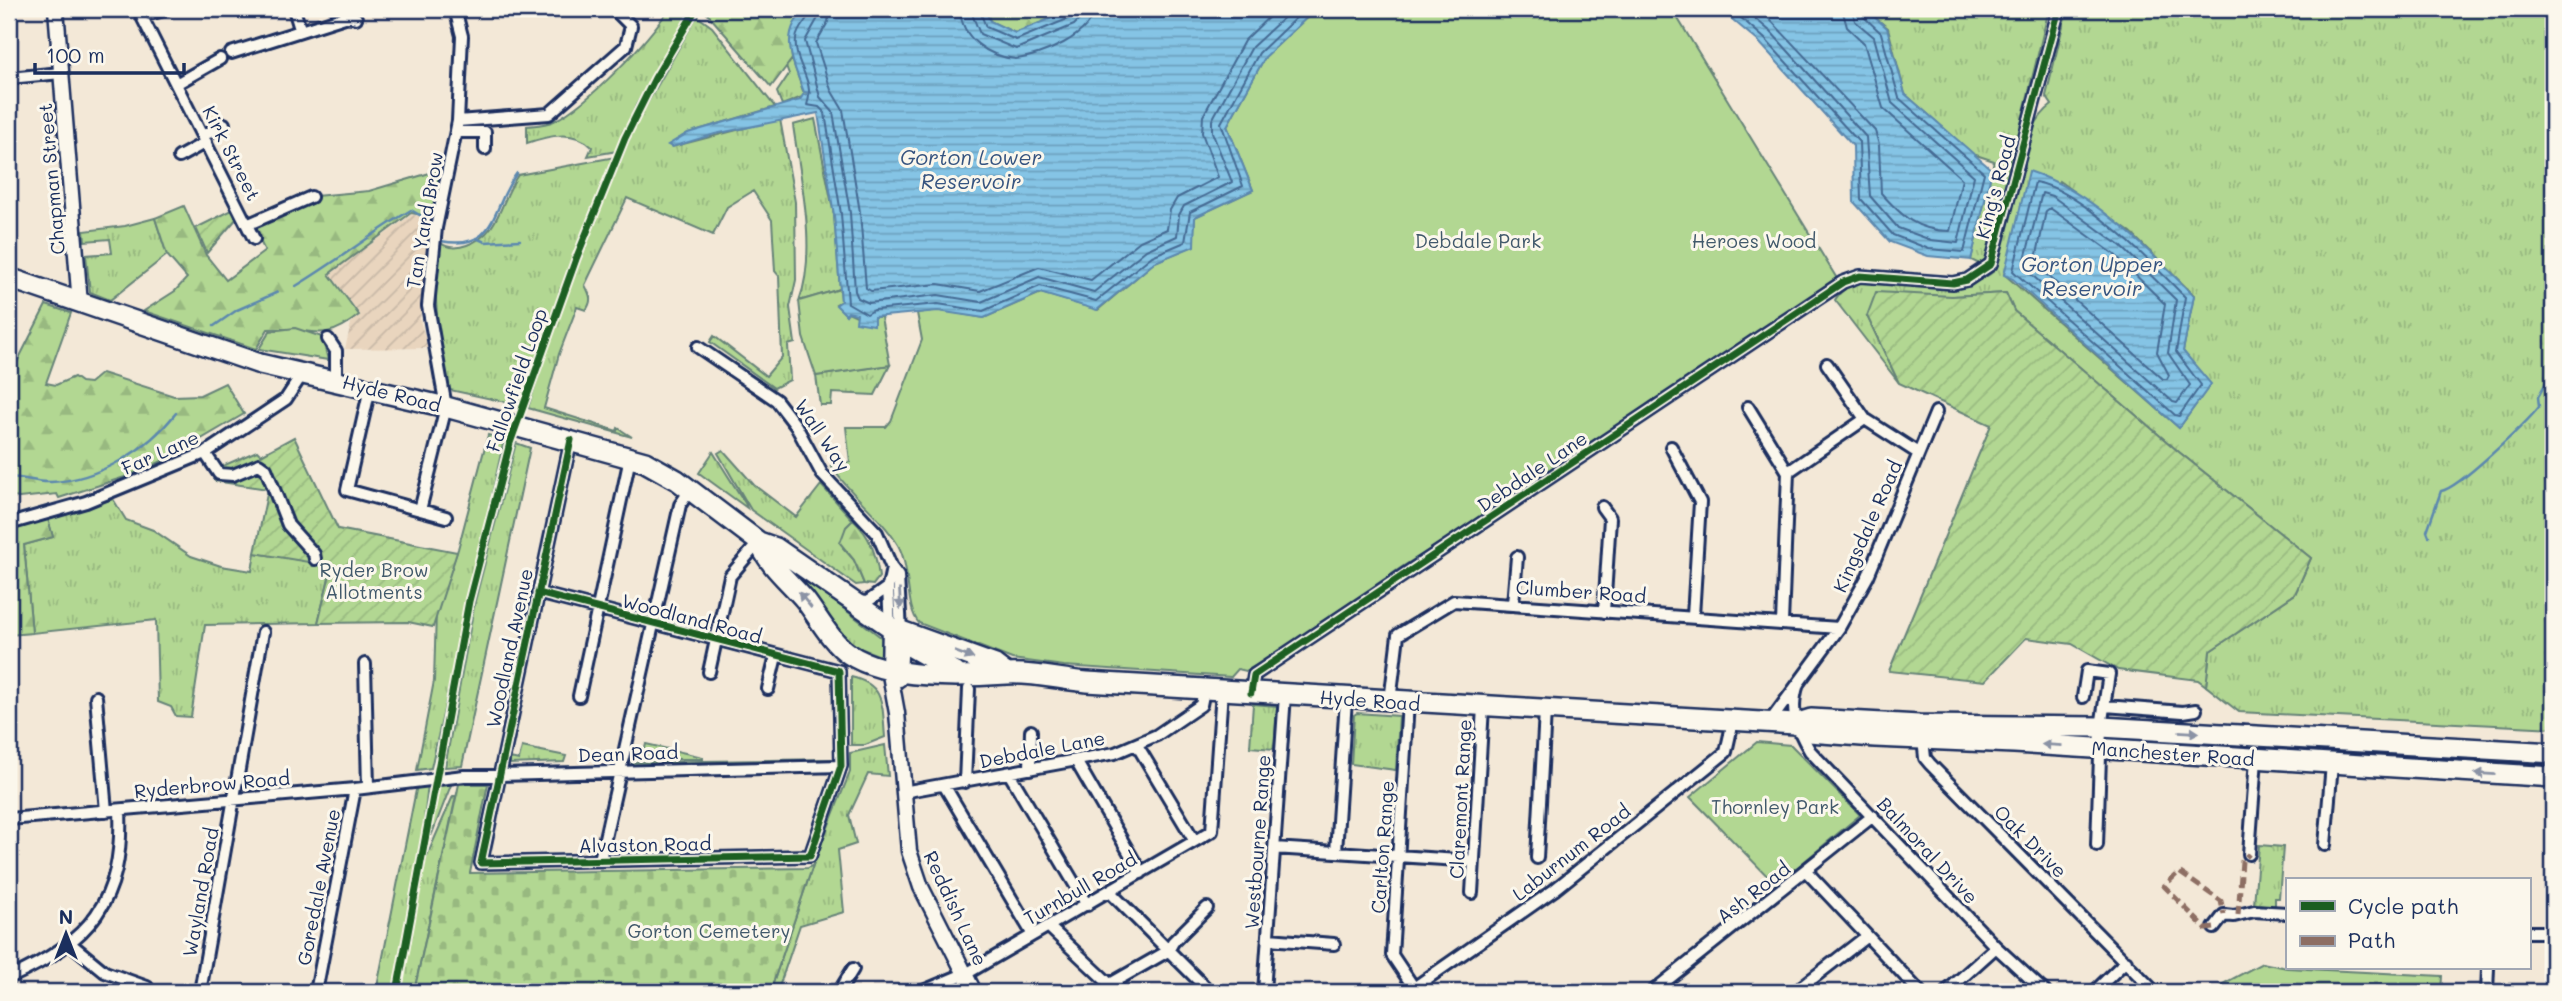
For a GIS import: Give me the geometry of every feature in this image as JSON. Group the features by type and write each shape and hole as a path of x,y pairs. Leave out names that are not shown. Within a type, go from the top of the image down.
{"highway":[{"name":"Hyde Road","path":"9,278 210,349 446,407 630,457 658,468 759,542 776,548 820,579 864,602 897,633 995,665 1007,674"},
{"name":"Hyde Road","path":"759,542 767,561 791,584 850,662 889,673 964,682 1007,674 1251,693 1733,721"},
{"path":"897,633 964,682"},
{"name":"Manchester Road","path":"1733,721 1795,724 1811,719 1919,725 2101,727 2553,753"},
{"name":"Manchester Road","path":"1795,724 1809,732 2553,777"},
{"path":"2458,747 2515,761 2553,765"}],"main road":[{"name":"Chapman Street","path":"57,9 80,303"},
{"name":"Wall Way","path":"889,673 897,633"},
{"name":"Reddish Lane","path":"889,673 897,713 909,851 921,887 974,992"}],"street":[{"path":"140,13 167,9"},
{"path":"294,9 300,29"},
{"name":"Tan Yard Brow","path":"446,407 428,306 429,274 436,228 457,127 462,36 455,9"},
{"path":"457,127 549,114 626,46 632,33 631,26 614,9"},
{"name":"King's Road","path":"1843,282 1860,276 1953,283 1967,280 1991,264 2059,9"},
{"name":"Kirk Street","path":"140,13 254,239"},
{"path":"231,53 300,29 348,16 356,18"},
{"path":"176,84 220,59"},
{"path":"9,78 61,74"},
{"path":"179,157 224,124"},
{"path":"457,127 485,132 485,149"},
{"path":"248,224 311,197"},
{"name":"Debdale Lane","path":"1251,693 1252,679 1262,670 1843,282"},
{"path":"328,339 336,351 336,379"},
{"name":"Wall Way","path":"698,347 776,401 796,426 822,474 877,533 898,576 897,633"},
{"path":"1827,364 1865,419 1918,453"},
{"name":"Far Lane","path":"9,524 86,502 205,453 286,399 303,373"},
{"path":"370,388 347,490 446,517"},
{"path":"420,510 446,407"},
{"path":"1748,407 1788,472 1782,623"},
{"name":"Kingsdale Road","path":"1769,723 1839,628 1868,576 1936,412"},
{"path":"1788,472 1865,419"},
{"name":"Woodland Avenue","path":"481,863 570,440"},
{"path":"1671,447 1700,502 1693,616"},
{"path":"205,453 219,474 233,475 259,464 266,469 288,526 298,541 314,554 315,559"},
{"path":"579,696 630,457"},
{"path":"600,860 680,505 690,490"},
{"path":"1602,507 1610,518 1604,612"},
{"path":"709,672 730,576 759,542"},
{"path":"1513,604 1517,557"},
{"name":"Wall Way","path":"892,568 888,587 897,633"},
{"path":"864,602 888,587"},
{"name":"Woodland Road","path":"538,593 776,656 850,662"},
{"name":"Clumber Road","path":"1399,702 1395,645 1398,635 1407,627 1454,601 1839,628"},
{"name":"Wayland Road","path":"200,992 263,632"},
{"path":"768,689 776,656"},
{"path":"841,766 850,662"},
{"path":"365,664 368,788"},
{"path":"2083,697 2087,671 2109,674 2101,727 2097,845"},
{"path":"964,682 965,782"},
{"path":"1795,724 1793,701 1798,684"},
{"name":"Debdale Lane","path":"903,792 1076,761 1137,745 1201,705 1213,690"},
{"name":"Turnbull Road","path":"921,992 964,974 1033,936 1212,831 1213,690"},
{"name":"Westbourne Range","path":"1264,992 1285,695"},
{"path":"96,697 106,811"},
{"path":"1336,852 1346,699"},
{"name":"Carlton Range","path":"1399,702 1398,857 1392,954 1411,990"},
{"path":"2105,706 2183,712 2196,710"},
{"name":"Claremont Range","path":"1472,892 1483,707"},
{"path":"1537,858 1545,711"},
{"name":"Laburnum Road","path":"1411,990 1554,890 1726,752 1733,721"},
{"name":"Balmoral Drive","path":"1795,724 1810,751 1996,947 2045,992"},
{"path":"1030,769 1031,732"},
{"name":"Oak Drive","path":"1923,739 1925,758 1930,764 2155,992"},
{"path":"1137,745 1194,840"},
{"path":"2249,854 2256,759"},
{"path":"1076,761 1140,873"},
{"path":"2325,845 2332,764"},
{"name":"Dean Road","path":"417,780 621,770 841,766"},
{"name":"Alvaston Road","path":"481,863 810,856 841,766"},
{"path":"1009,773 1087,905"},
{"name":"Ryderbrow Road","path":"9,819 368,788 417,780"},
{"path":"944,785 1033,936"},
{"name":"Goredale Avenue","path":"316,992 355,789"},
{"path":"9,978 45,961 71,944 92,924 113,878 121,837 120,810"},
{"name":"Ash Road","path":"1652,992 1807,872 1873,817"},
{"path":"1274,848 1474,861"},
{"path":"1807,872 1920,992"},
{"path":"1109,891 1210,992"},
{"path":"1049,927 1114,988 1168,951 1173,942 1207,908"},
{"path":"2214,928 2224,915 2234,916 2254,911 2286,913"},
{"path":"2530,932 2553,932"},
{"path":"1797,992 1867,936"},
{"path":"1268,939 1334,944"},
{"path":"71,944 105,972 147,987"},
{"path":"1945,992 1996,947"},
{"path":"2094,992 2126,961"},
{"path":"838,992 853,969"},
{"path":"2487,992 2488,970"}],"shaded area":[{"path":"411,215 421,216 426,248 420,320 428,348 345,349 351,323 360,315 330,274"}],"green space":[{"path":"669,9 692,10 636,105 617,151 588,156 592,147 585,141 569,136 552,136 527,143 527,126 554,121 584,101 647,38"},
{"path":"706,9 808,9 797,19 792,31 792,59 771,87"},
{"path":"985,9 1074,9 1015,33 990,21"},
{"name":"Debdale Park","path":"1316,9 1672,9 1836,277 1836,282 1694,378 1653,400 1593,444 1577,447 1563,465 1402,567 1266,660 1246,671 1238,669 1231,677 1064,666 1012,659 919,623 912,608 905,565 898,545 883,524 831,466 850,462 846,427 886,427 891,421 922,340 917,313 938,310 984,318 1041,293 1098,310 1155,262 1193,246 1195,217 1253,190 1227,126 1265,57"},
{"path":"1865,9 2049,9 2011,165 2024,170 2025,166 2020,164 2025,147 2040,117 2052,105 2046,96 2067,9 2553,9 2553,728 2239,712 2206,686 2210,651 2295,594 2311,558 2179,452 2014,311 2006,293 1952,296 1867,316 1899,383 1835,300 1847,288 1864,282 1952,286 1974,282 1994,271 1971,260 1994,161 1973,154 1905,94 1888,28","holes":["2059,181 2131,233 2194,295 2183,351 2210,385 2179,428 2004,274"]},
{"path":"697,16 712,27 775,107 688,133 669,145 672,147 780,119 795,202 796,280 790,307 795,343 788,345 790,380 774,388 710,342 714,336 766,376 782,357 779,276 775,271 772,220 753,191 727,207 713,235 627,198 585,285 590,303 586,310 577,307 559,354 544,408 617,431 618,428 632,437 528,408 565,295 635,125"},
{"path":"792,59 803,91 812,93 782,105 777,92 789,74 786,66"},
{"path":"815,119 834,215 840,289 799,301 807,260 807,237 793,125"},
{"path":"615,157 519,405 450,390 436,299 441,243 450,247 461,247 487,233 518,175"},
{"path":"440,170 434,217 411,213 329,274 359,315 335,330 315,332 268,329 256,349 144,311 175,291 187,278 167,255 155,218 184,206 206,255 226,280 265,251 253,227 315,196 369,191"},
{"path":"234,209 238,217 207,253 196,228"},
{"path":"155,218 167,255 110,300 90,292 86,255 112,253 110,239 85,241 84,231 125,226"},
{"path":"840,289 841,301 836,304 846,315 848,312 874,324 874,317 881,317 890,365 816,376 803,337 799,301"},
{"path":"1876,292 1952,296 2006,293 2014,311 2179,452 2311,558 2295,594 2210,651 2206,686 2198,680 2118,670 2072,644 2026,638 1985,681 1889,671 1991,425 1899,383 1867,316"},
{"path":"46,305 71,313 46,383 56,385 74,377 81,382 90,383 102,373 174,396 200,395 225,383 244,414 167,459 128,476 59,498 57,494 19,498 9,496 9,378"},
{"path":"295,328 322,337 328,360 259,349 270,331"},
{"path":"890,365 875,395 832,393 831,405 820,405 816,376"},
{"path":"488,435 504,440 431,768 417,770 434,681 436,612 458,549"},
{"name":"Ryder Brow Allotments","path":"294,437 338,529 457,552 433,627 408,622 318,623 332,566 255,553 268,489 215,481 211,471 257,451 261,455"},
{"path":"516,443 530,448 462,766 445,767 475,601"},
{"path":"723,450 754,485 796,517 821,485 853,520 846,527 843,548 854,560 864,584 856,585 751,510 718,453"},
{"path":"713,452 745,503 747,508 699,473"},
{"path":"113,499 126,520 153,530 191,556 221,566 252,571 255,553 332,565 318,623 205,625 191,717 176,716 171,707 158,702 156,620 32,633 24,545 53,537 48,519"},
{"path":"48,519 53,537 24,545 32,633 9,635 9,529"},
{"path":"853,520 864,532 874,553 879,577 873,585 864,584 854,560 840,543 846,527"},
{"path":"771,553 882,638 883,657 847,643"},
{"path":"851,677 871,685 880,698 882,707 885,737 865,745 851,745"},
{"path":"1253,704 1277,706 1274,749 1250,747"},
{"path":"1354,715 1399,716 1396,770 1351,764"},
{"name":"Thornley Park","path":"1757,742 1791,745 1860,815 1776,885 1690,797"},
{"path":"646,744 703,759 632,759 633,756 643,757"},
{"path":"885,745 888,776 868,774 849,815 856,844 838,850 844,912 800,925 779,987 789,992 770,992 813,865 850,772 850,753"},
{"path":"522,747 566,756 564,762 510,764 510,758 519,760"},
{"path":"831,759 831,762 632,765 632,762"},
{"path":"428,784 418,877 395,992 376,992 417,785"},
{"path":"440,784 451,785 428,844 425,842 429,811 433,795"},
{"name":"Gorton Cemetery","path":"459,784 488,784 470,873 808,868 813,865 770,992 414,992"},
{"path":"453,796 456,796 414,992 399,992 426,858"},
{"path":"2259,845 2283,847 2279,898 2275,898 2275,906 2254,904"},
{"path":"2262,963 2286,968 2286,970 2442,976 2441,992 2217,992 2221,985"}],"water":[{"name":"Gorton Lower Reservoir","path":"808,9 985,9 990,21 1015,33 1074,9 1316,9 1265,57 1227,126 1253,190 1195,217 1194,246 1155,262 1097,310 1040,293 984,318 938,311 874,317 874,325 856,322 857,314 848,312 846,315 836,305 841,301 834,215 818,113 715,134 672,147 668,145 688,133 800,100 803,95 812,93 804,92 790,48 793,27 798,17"},
{"name":"Gorton Upper Reservoir","path":"1720,9 1865,9 1887,28 1905,94 1992,170 1971,260 1928,256 1890,242 1854,202 1853,146 1759,42"},
{"name":"Gorton Upper Reservoir","path":"2029,171 2076,193 2097,207 2138,241 2194,296 2183,351 2211,384 2179,428 2013,279 2004,275"}],"waterway":[{"path":"441,241 460,243 474,240 484,233 517,173"},
{"path":"296,286 411,210 423,217 428,236"},
{"path":"476,238 485,242 520,240"},
{"path":"214,326 237,310 278,292"},
{"path":"2429,536 2427,531 2441,491 2476,468 2532,415 2539,407 2538,397 2553,370"},
{"path":"9,477 51,482 69,480 104,469 137,450 176,413"}],"marked path":[{"path":"2238,915 2242,861 2249,854"},
{"path":"2214,928 2206,929 2164,886 2179,872 2221,901 2224,915"}],"cycle path":[{"name":"Fallowfield Loop","path":"397,992 469,601 510,443 576,259 625,138 655,78 696,9"},
{"path":"1251,693 1254,675 1843,282 1860,276 1953,283 1967,280 1991,264 2059,9"},
{"path":"538,593 839,671 841,766 810,856 481,863 571,440"}],"park label":[{"name":"Heroes Wood","path":"1754,240"}]}
